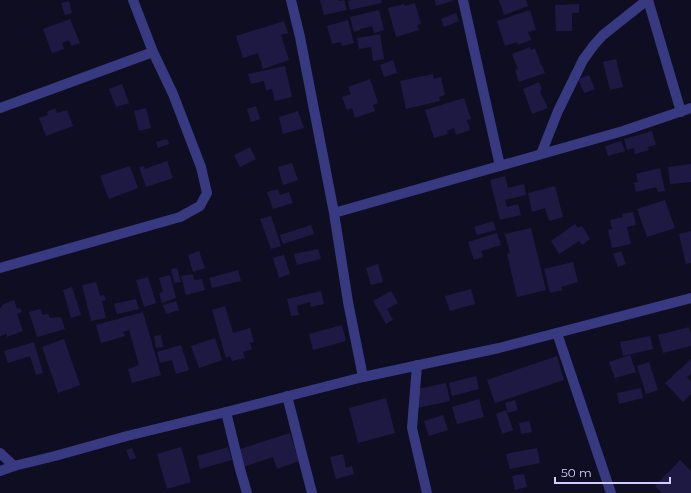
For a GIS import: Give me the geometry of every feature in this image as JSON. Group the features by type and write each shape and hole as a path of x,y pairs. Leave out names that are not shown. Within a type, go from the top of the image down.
{"street":[{"path":"0,268 180,217 200,206 207,193 201,167 173,94 153,52 133,0"},
{"path":"291,0 300,36 334,213 348,302 363,377"},
{"path":"463,0 500,166"},
{"path":"334,213 623,131 686,110 647,0 603,35 583,60 558,111 541,154"},
{"path":"0,108 153,52"},
{"path":"0,471 127,436 363,377 499,348 691,298"},
{"path":"557,333 611,493"},
{"path":"417,365 412,428 427,493"},
{"path":"287,396 312,493"},
{"path":"226,412 247,493"},
{"path":"0,453 14,466"}],"building":[{"path":"320,0 344,0 347,10 324,15"},
{"path":"381,0 382,3 350,10 348,1"},
{"path":"435,0 452,0 453,1 436,6"},
{"path":"499,0 526,0 528,6 504,15"},
{"path":"69,1 72,13 65,15 61,3"},
{"path":"415,3 421,24 417,25 419,30 396,37 388,8"},
{"path":"579,4 579,13 572,13 572,31 556,31 555,5"},
{"path":"379,10 384,30 374,33 372,26 354,32 350,17"},
{"path":"530,10 536,30 528,32 531,40 518,45 517,42 505,46 497,21"},
{"path":"456,13 459,21 444,27 441,19"},
{"path":"70,19 80,43 71,46 69,40 62,43 64,49 52,53 43,29"},
{"path":"348,20 354,43 342,46 341,42 332,44 327,26"},
{"path":"284,21 288,33 281,35 289,60 263,69 258,53 243,58 236,36"},
{"path":"380,34 384,59 373,61 371,47 359,49 357,38"},
{"path":"530,47 531,50 535,48 545,73 519,82 515,70 518,69 512,54"},
{"path":"616,59 623,87 610,90 603,62"},
{"path":"393,60 397,73 384,77 380,65"},
{"path":"285,66 292,97 275,101 272,89 266,90 264,81 251,84 248,74"},
{"path":"433,74 434,79 441,77 445,95 439,97 440,101 406,109 400,81"},
{"path":"589,75 595,89 584,93 578,79"},
{"path":"370,79 378,103 373,105 375,111 355,118 352,108 347,110 342,97 351,94 348,87"},
{"path":"539,82 542,90 540,91 548,108 532,114 523,89"},
{"path":"122,84 129,103 116,107 109,89"},
{"path":"464,98 471,119 467,120 470,130 456,135 454,128 447,131 448,134 434,138 425,110"},
{"path":"256,106 260,119 251,122 247,109"},
{"path":"55,108 57,113 67,110 73,126 46,136 39,118 48,115 47,112"},
{"path":"146,108 151,128 139,131 134,111"},
{"path":"298,111 304,128 283,134 279,117"},
{"path":"652,131 656,145 648,147 649,150 635,154 634,148 627,150 624,139"},
{"path":"167,139 169,144 158,148 156,142"},
{"path":"621,141 625,151 608,156 605,146"},
{"path":"250,147 256,159 240,167 234,155"},
{"path":"167,161 173,178 146,187 139,167 144,166 145,169"},
{"path":"292,163 298,180 283,185 278,167"},
{"path":"691,164 691,182 670,184 668,167"},
{"path":"130,166 138,188 109,199 100,176"},
{"path":"660,168 665,191 658,192 656,187 636,192 634,183 638,182 636,174"},
{"path":"505,176 508,188 524,184 526,195 505,200 507,207 518,204 521,215 500,220 490,180"},
{"path":"555,186 563,217 549,221 545,208 532,212 528,193"},
{"path":"278,189 280,195 289,192 293,203 273,209 267,192"},
{"path":"665,200 675,228 647,237 637,209"},
{"path":"633,212 636,225 627,227 631,244 612,248 608,230 612,229 610,220 623,217 622,214"},
{"path":"271,216 281,246 271,249 260,219"},
{"path":"493,221 496,230 477,235 474,227"},
{"path":"575,224 578,228 582,226 590,239 582,245 579,241 559,254 551,241"},
{"path":"311,225 314,234 283,244 280,235"},
{"path":"531,228 546,290 517,297 507,254 510,253 505,234"},
{"path":"691,231 691,263 686,264 679,234"},
{"path":"497,233 501,245 481,251 483,257 474,260 468,242"},
{"path":"318,249 321,259 297,265 294,254"},
{"path":"199,251 205,268 193,272 188,255"},
{"path":"621,251 626,264 618,267 613,254"},
{"path":"284,255 290,274 279,278 273,258"},
{"path":"573,262 578,282 561,287 563,290 550,293 544,269"},
{"path":"378,264 383,282 371,285 366,268"},
{"path":"177,268 181,282 174,283 171,269"},
{"path":"238,270 241,281 212,288 209,278"},
{"path":"193,274 194,280 202,279 205,290 186,295 181,276"},
{"path":"170,275 176,298 162,303 159,293 163,292 159,278"},
{"path":"148,277 156,303 144,307 136,280"},
{"path":"96,282 100,296 104,295 106,300 102,301 106,318 91,321 82,285"},
{"path":"72,287 81,315 71,318 63,290"},
{"path":"471,289 475,304 450,311 445,296"},
{"path":"321,291 324,304 311,307 310,302 297,306 299,315 291,316 287,299"},
{"path":"391,291 398,303 387,309 393,320 386,324 373,301"},
{"path":"136,299 139,309 117,314 114,304"},
{"path":"14,300 17,309 20,308 22,312 17,314 23,331 7,337 7,334 0,336 0,308 2,305"},
{"path":"176,301 179,310 166,314 163,305"},
{"path":"225,306 233,333 250,328 254,342 250,343 252,349 243,352 245,358 232,361 230,356 226,358 212,310"},
{"path":"40,309 43,315 48,314 50,318 61,317 65,329 37,337 29,312"},
{"path":"143,312 161,375 132,383 128,369 139,365 129,330 123,332 125,336 101,343 96,325"},
{"path":"342,325 346,341 313,350 309,334"},
{"path":"689,327 691,346 663,353 658,335"},
{"path":"161,335 163,347 156,348 154,336"},
{"path":"650,336 653,349 623,356 620,342"},
{"path":"215,338 222,360 199,368 191,346"},
{"path":"64,339 80,385 58,393 42,347"},
{"path":"34,342 43,373 36,375 30,356 8,363 4,351"},
{"path":"181,345 189,370 176,374 172,360 160,363 157,352"},
{"path":"630,355 636,372 615,378 609,362"},
{"path":"557,356 564,380 495,403 487,380"},
{"path":"691,359 691,374 687,377 691,381 691,394 683,402 665,383"},
{"path":"649,362 658,390 646,394 637,366"},
{"path":"476,376 479,389 452,396 449,383"},
{"path":"446,383 450,401 417,408 413,390"},
{"path":"641,388 643,398 619,404 617,393"},
{"path":"386,398 395,433 358,443 349,408"},
{"path":"479,399 484,417 457,424 452,407"},
{"path":"515,400 518,410 508,413 505,403"},
{"path":"506,410 513,430 502,434 496,414"},
{"path":"443,415 448,430 429,436 424,421"},
{"path":"529,421 532,432 521,434 519,423"},
{"path":"290,433 299,461 277,469 273,457 243,467 237,450"},
{"path":"181,447 191,482 167,489 157,454"},
{"path":"228,447 232,460 200,469 197,456"},
{"path":"132,448 136,458 130,460 126,450"},
{"path":"537,448 540,463 510,469 506,454"},
{"path":"343,454 346,468 352,466 354,474 336,479 330,457"},
{"path":"680,460 691,471 691,493 662,493 655,486"},
{"path":"524,474 527,487 515,490 512,476"}]}
